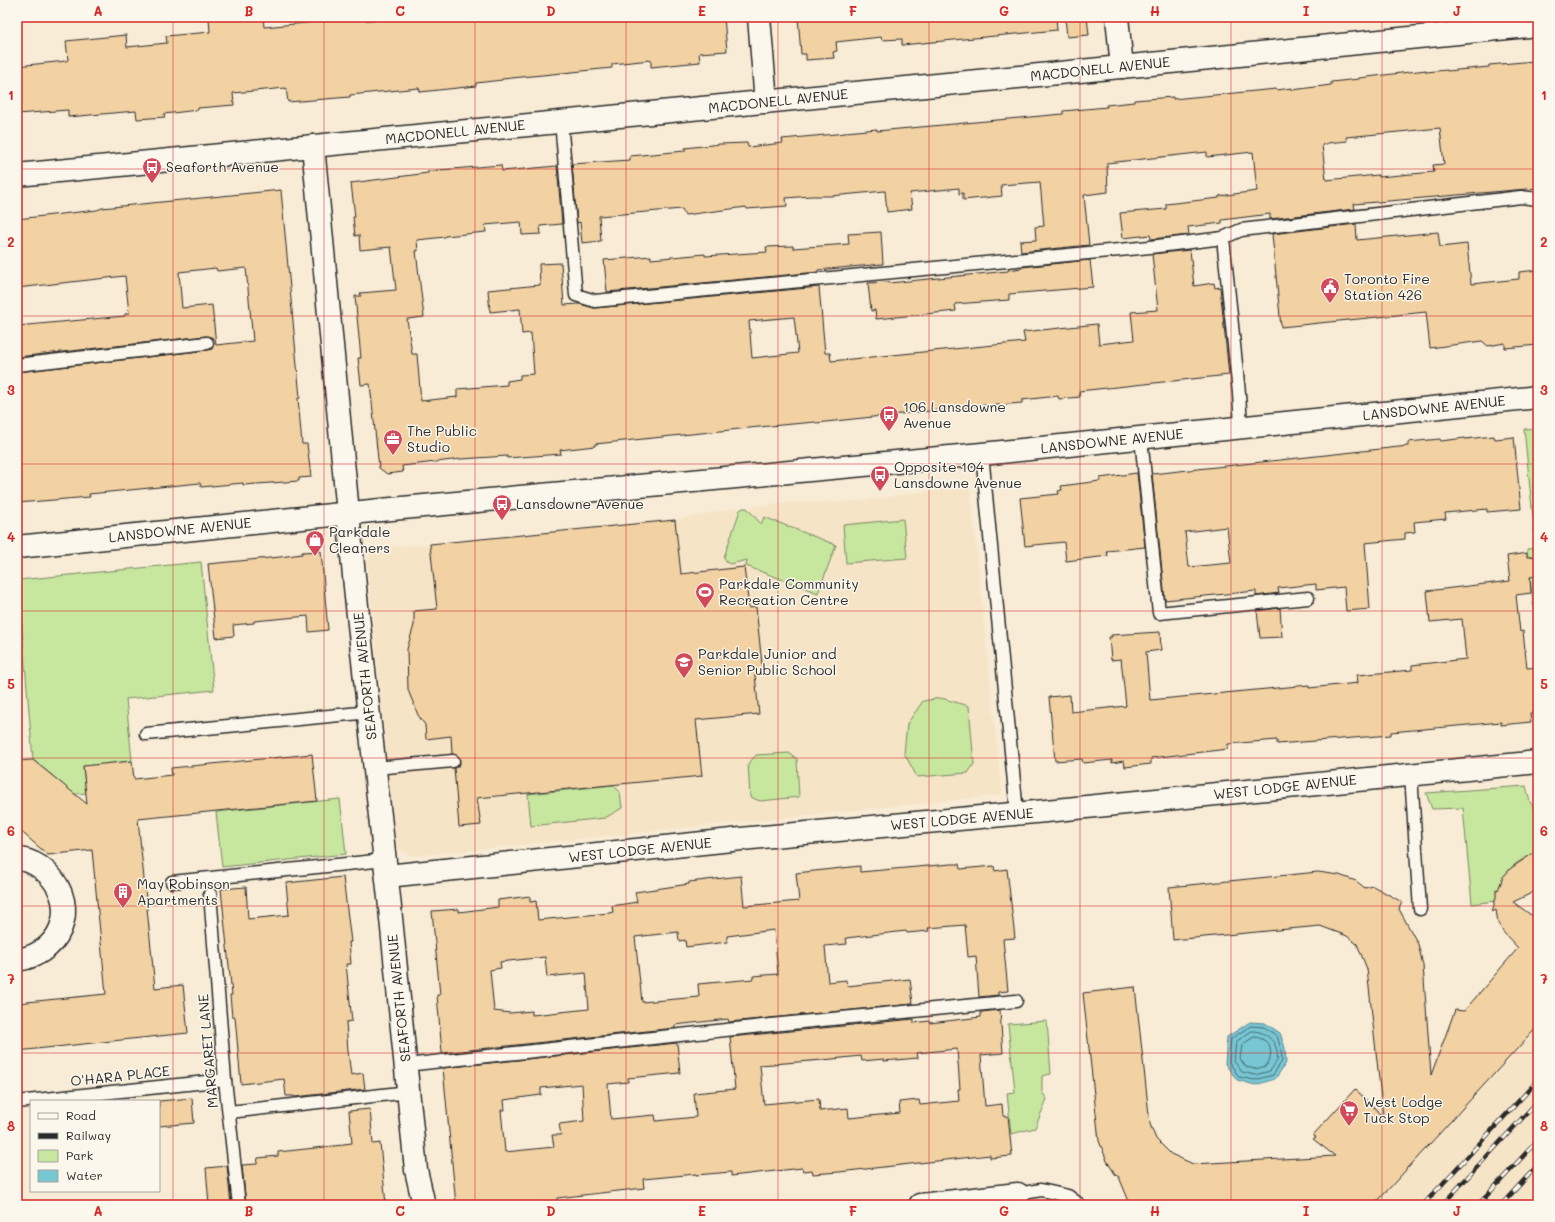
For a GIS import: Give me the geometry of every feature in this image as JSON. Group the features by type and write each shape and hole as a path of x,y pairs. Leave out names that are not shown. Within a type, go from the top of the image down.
{"street":[{"path":"759,17 766,102"},
{"path":"1117,17 1122,67"},
{"name":"MACDONELL AVENUE","path":"17,175 1122,67 1480,24 1538,24"},
{"name":"SEAFORTH AVENUE","path":"314,146 356,597 376,768 416,1170 424,1205"},
{"name":"LANSDOWNE AVENUE","path":"17,547 349,513 982,454 1538,397"},
{"name":"WEST LODGE AVENUE","path":"386,868 759,838 1538,762"},
{"path":"17,859 35,864 46,872 61,892 65,906 63,923 57,938 46,949 33,956 17,960"},
{"path":"920,1205 962,1203 1018,1194"}],"lane":[{"path":"561,121 576,295 595,301 1150,247 1223,238 1241,230 1521,197 1538,200"},
{"path":"1223,238 1239,393 1241,427"},
{"path":"17,365 207,344"},
{"path":"1141,438 1159,613 1308,598"},
{"path":"982,454 1017,813"},
{"path":"146,734 370,712"},
{"path":"376,768 453,761"},
{"path":"1411,775 1420,909"},
{"path":"172,882 386,868"},
{"name":"MARGARET LANE","path":"210,894 225,1080 239,1205"},
{"path":"406,1065 763,1026 1016,1001"},
{"name":"O'HARA PLACE","path":"36,1100 225,1080"},
{"path":"229,1112 409,1092"},
{"name":"O'HARA PLACE","path":"17,1102 30,1101"},
{"path":"1018,1194 1041,1190 1068,1196 1080,1205"}],"shaded area":[{"name":"Parkdale Junior and Senior Public School","path":"970,487 1002,795 415,856 408,855 398,849 396,843 367,563 373,550 377,548 675,520 731,509 794,502 863,501 920,492"},
{"path":"1538,1026 1538,1205 1374,1205 1506,1063"}],"green space":[{"path":"1538,428 1538,637 1527,553 1527,549 1536,548 1524,429"},
{"path":"747,508 761,524 764,517 836,545 818,593 746,566 747,560 730,564 726,562 724,557 740,510"},
{"path":"903,519 907,558 846,563 843,525"},
{"path":"201,562 214,690 126,699 132,761 83,767 86,793 56,796 54,777 33,760 18,580"},
{"path":"941,698 969,706 974,764 968,773 917,777 904,753 907,724 923,701"},
{"path":"789,753 797,759 799,797 760,801 750,797 748,764 756,755"},
{"path":"613,785 620,792 622,808 605,818 531,826 528,794"},
{"path":"1526,786 1530,802 1538,815 1538,854 1523,859 1510,869 1500,885 1496,901 1472,904 1463,808 1432,809 1426,793"},
{"path":"340,799 346,854 222,867 216,812"},
{"path":"1047,1021 1051,1074 1042,1076 1042,1092 1047,1099 1035,1128 1011,1134 1007,1093 1015,1092 1008,1024"}],"water":[{"path":"1250,1022 1265,1023 1280,1033 1285,1048 1286,1063 1275,1079 1255,1085 1237,1080 1225,1064 1227,1037"}],"building":[{"path":"263,17 264,27 325,21 325,17 366,17 366,20 369,20 405,17 724,17 727,51 699,53 700,62 651,67 651,60 612,64 612,68 502,79 476,83 476,86 420,92 419,88 350,95 350,97 288,102 286,88 233,93 234,105 198,108 198,110 164,114 165,117 137,119 136,111 68,117 68,110 17,114 17,66 68,60 66,41 126,35 127,47 167,43 166,36 210,32 209,19"},
{"path":"798,17 1056,17 1057,30 902,45 902,39 882,40 881,37 836,42 837,51 833,52 834,58 806,60 806,54 801,54"},
{"path":"1065,17 1087,17 1089,35 1067,37"},
{"path":"1535,61 1536,70 1538,70 1538,188 1354,204 1355,209 1270,219 1270,214 1222,220 1222,223 1188,227 1189,235 1151,239 1150,235 1123,238 1120,213 1166,209 1166,204 1219,198 1219,196 1257,191 1253,152 1207,157 1207,152 1107,163 1108,192 1084,195 1089,245 1021,252 1020,241 1036,240 1035,227 1044,226 1040,182 1001,185 1002,196 963,200 963,193 959,194 959,188 910,193 912,209 887,212 885,191 786,198 787,206 747,209 746,207 685,215 682,209 599,216 601,241 582,243 580,222 577,223 572,164 630,160 630,156 685,151 685,148 720,144 747,143 748,147 783,143 782,139 846,132 877,129 877,131 1063,114 1063,111 1107,107 1106,105 1134,102 1134,100 1173,97 1173,99 1276,89 1292,88 1292,90 1331,85 1331,82 1359,78 1426,70 1426,72 1489,67 1489,65","holes":["1440,128 1444,164 1433,165 1434,172 1326,180 1322,145 1347,141 1346,137"]},
{"path":"501,165 502,171 557,166 562,224 540,226 541,234 522,235 521,222 485,225 486,232 417,240 418,251 416,251 424,317 407,319 412,354 417,354 421,401 457,397 457,389 507,385 507,381 520,379 520,375 534,374 531,333 522,334 520,309 490,312 488,290 540,285 539,264 561,263 564,305 579,304 595,308 819,287 825,353 830,353 831,361 1025,342 1023,332 1097,324 1099,344 1134,340 1131,312 1158,310 1152,254 1190,250 1194,286 1214,283 1215,288 1220,287 1229,375 1079,391 1080,397 1059,399 1058,396 1022,400 1022,403 986,405 595,444 595,446 560,450 561,454 507,458 507,456 461,459 402,466 403,472 387,474 379,468 370,384 361,385 358,358 361,358 355,296 361,296 360,293 396,290 391,247 360,250 359,235 355,236 353,217 355,217 351,183 428,173 428,171","holes":["794,317 798,353 752,358 749,321"]},
{"path":"281,190 300,398 298,398 302,444 307,444 311,477 299,478 299,481 243,485 243,483 201,487 200,483 89,494 90,497 17,503 17,372 208,350 212,349 214,343 213,338 206,336 17,357 17,326 125,316 125,314 129,313 125,276 17,288 17,219 97,210 102,208","holes":["216,268 217,271 246,268 253,341 216,345 212,305 182,308 179,272"]},
{"path":"1356,224 1357,240 1438,232 1440,247 1467,244 1471,284 1519,279 1519,272 1538,270 1538,345 1505,348 1505,343 1488,346 1482,341 1430,348 1426,312 1281,327 1272,234"},
{"path":"881,232 883,264 818,270 818,272 607,292 604,260 651,256 651,259 705,254 705,256 767,252 766,247 793,246 793,248 849,244 848,234"},
{"path":"1090,260 1093,287 1009,294 1009,300 955,304 956,311 876,319 875,310 871,311 868,283 889,283 1008,271 1022,267"},
{"path":"1494,436 1495,439 1514,437 1521,509 1487,512 1487,509 1445,513 1446,519 1414,522 1415,532 1405,533 1405,539 1365,543 1370,609 1346,611 1344,587 1316,590 1316,584 1278,588 1279,593 1256,596 1256,591 1165,600 1152,474 1408,446 1408,442 1440,439 1441,441","holes":["1227,527 1231,563 1189,567 1185,532"]},
{"path":"1137,473 1145,547 1107,551 1108,556 1066,561 1064,542 1025,546 1020,498 1059,494 1058,491 1062,490 1061,486 1100,481 1100,478"},
{"path":"675,520 681,574 744,567 749,608 756,607 763,674 755,675 759,714 696,720 702,776 477,798 481,825 459,827 454,768 460,764 459,757 452,754 451,736 426,739 425,725 418,715 408,690 407,649 414,625 414,611 437,609 430,544"},
{"path":"321,551 328,630 309,632 308,616 254,621 254,623 233,625 234,636 216,638 208,564 280,557 302,554 302,552"},
{"path":"1527,553 1527,557 1538,556 1538,576 1530,577 1531,593 1516,595 1520,632 1523,631 1527,668 1538,667 1538,713 1530,714 1531,722 1501,725 1501,722 1391,732 1391,735 1277,744 1277,740 1228,744 1228,749 1151,758 1151,764 1125,767 1124,761 1112,763 1112,760 1083,763 1082,759 1055,761 1049,697 1070,695 1071,712 1126,706 1121,659 1111,660 1109,637 1112,637 1111,635 1160,632 1161,650 1146,652 1150,700 1309,685 1309,688 1358,683 1357,675 1412,670 1412,665 1466,659 1462,619 1430,622 1427,591 1510,581 1507,556"},
{"path":"1280,608 1282,637 1260,638 1257,611"},
{"name":"May Robinson Apartments","path":"312,754 317,801 138,819 155,988 183,985 188,1033 17,1051 17,1003 106,994 92,850 48,855 17,828 17,761 33,760 87,804 83,766 132,761 134,779 172,775 171,768"},
{"path":"1538,850 1538,890 1513,902 1538,920 1538,1026 1374,1205 1134,1205 1128,1199 1119,1177 1115,1174 1107,1161 1099,1141 1083,993 1135,987 1150,1124 1156,1139 1171,1154 1193,1164 1335,1156 1313,1139 1316,1137 1313,1135 1355,1089 1383,1116 1367,969 1357,944 1347,936 1320,926 1173,940 1169,887 1318,872 1339,875 1356,881 1365,888 1373,886 1402,902 1399,909 1418,944 1423,965 1431,1075 1455,1010 1464,1011 1518,948 1503,932 1498,923 1496,910 1492,912 1496,897 1496,889 1498,890 1503,877 1511,868"},
{"path":"951,864 959,864 960,869 994,866 995,871 1007,869 1015,938 1003,939 1008,991 998,992 998,995 979,997 976,956 968,957 965,925 928,928 929,931 907,933 906,931 846,938 847,944 825,946 828,982 846,980 847,986 910,979 913,1004 729,1022 728,1019 675,1025 675,1028 442,1053 437,995 440,995 432,911 459,909 459,912 498,907 498,900 530,896 530,902 536,901 538,920 609,913 613,912 612,906 637,902 635,892 689,884 689,882 741,876 744,906 799,901 796,873 860,866 860,872","holes":["774,930 778,974 753,976 753,979 698,984 699,997 642,1002 635,937 678,932 679,941 685,940 686,947 727,942 727,936","545,957 547,977 586,973 589,1009 532,1015 532,1011 510,1013 494,1011 490,970 501,968 500,962"]},
{"path":"343,877 351,942 349,942 351,964 346,964 352,1021 346,1022 348,1051 351,1075 363,1073 365,1089 295,1097 286,1096 284,1079 241,1084 235,1017 232,1017 230,995 232,995 221,889 246,887 248,919 289,915 286,883"},
{"path":"1000,1010 1003,1053 981,1055 985,1106 1002,1104 1003,1116 1008,1116 1012,1156 990,1158 990,1155 813,1174 812,1170 803,1171 802,1168 731,1176 731,1172 696,1174 643,1179 644,1188 557,1198 557,1201 530,1203 530,1205 456,1205 443,1068 677,1043 680,1073 628,1078 628,1082 608,1084 611,1119 655,1115 656,1121 696,1117 694,1093 735,1089 730,1037 914,1019 914,1023 929,1021 930,1023 981,1017 981,1012","holes":["957,1049 960,1089 958,1089 959,1101 920,1105 919,1100 899,1102 900,1113 849,1118 848,1108 820,1111 819,1099 764,1104 760,1065 861,1056 862,1061 884,1059 884,1061 918,1058 917,1053","582,1084 584,1121 559,1124 561,1135 552,1135 554,1147 505,1152 501,1110 505,1110 504,1100 541,1095 541,1088"]},
{"path":"192,1098 194,1123 160,1126 160,1101"},
{"path":"370,1109 373,1144 380,1143 386,1205 246,1205 242,1165 257,1164 258,1158 278,1156 278,1152 352,1143 349,1111"},
{"path":"227,1166 231,1205 209,1205 206,1168"}],"railway":[{"path":"1423,1205 1538,1080"},
{"path":"1442,1205 1538,1101"},
{"path":"1478,1205 1538,1140"},
{"path":"1501,1205 1538,1165"}],"place":[{"name":"Seaforth Avenue","path":"152,184"},
{"name":"Toronto Fire Station 426","path":"1330,304"},
{"name":"106 Lansdowne Avenue","path":"889,432"},
{"name":"The Public Studio","path":"393,456"},
{"name":"Opposite 104 Lansdowne Avenue","path":"880,492"},
{"name":"Lansdowne Avenue","path":"502,521"},
{"name":"Parkdale Cleaners","path":"315,557"},
{"name":"Parkdale Community Recreation Centre","path":"705,609"},
{"name":"Parkdale Junior and Senior Public School","path":"684,679"},
{"name":"May Robinson Apartments","path":"123,909"},
{"name":"West Lodge Tuck Stop","path":"1349,1127"}]}
